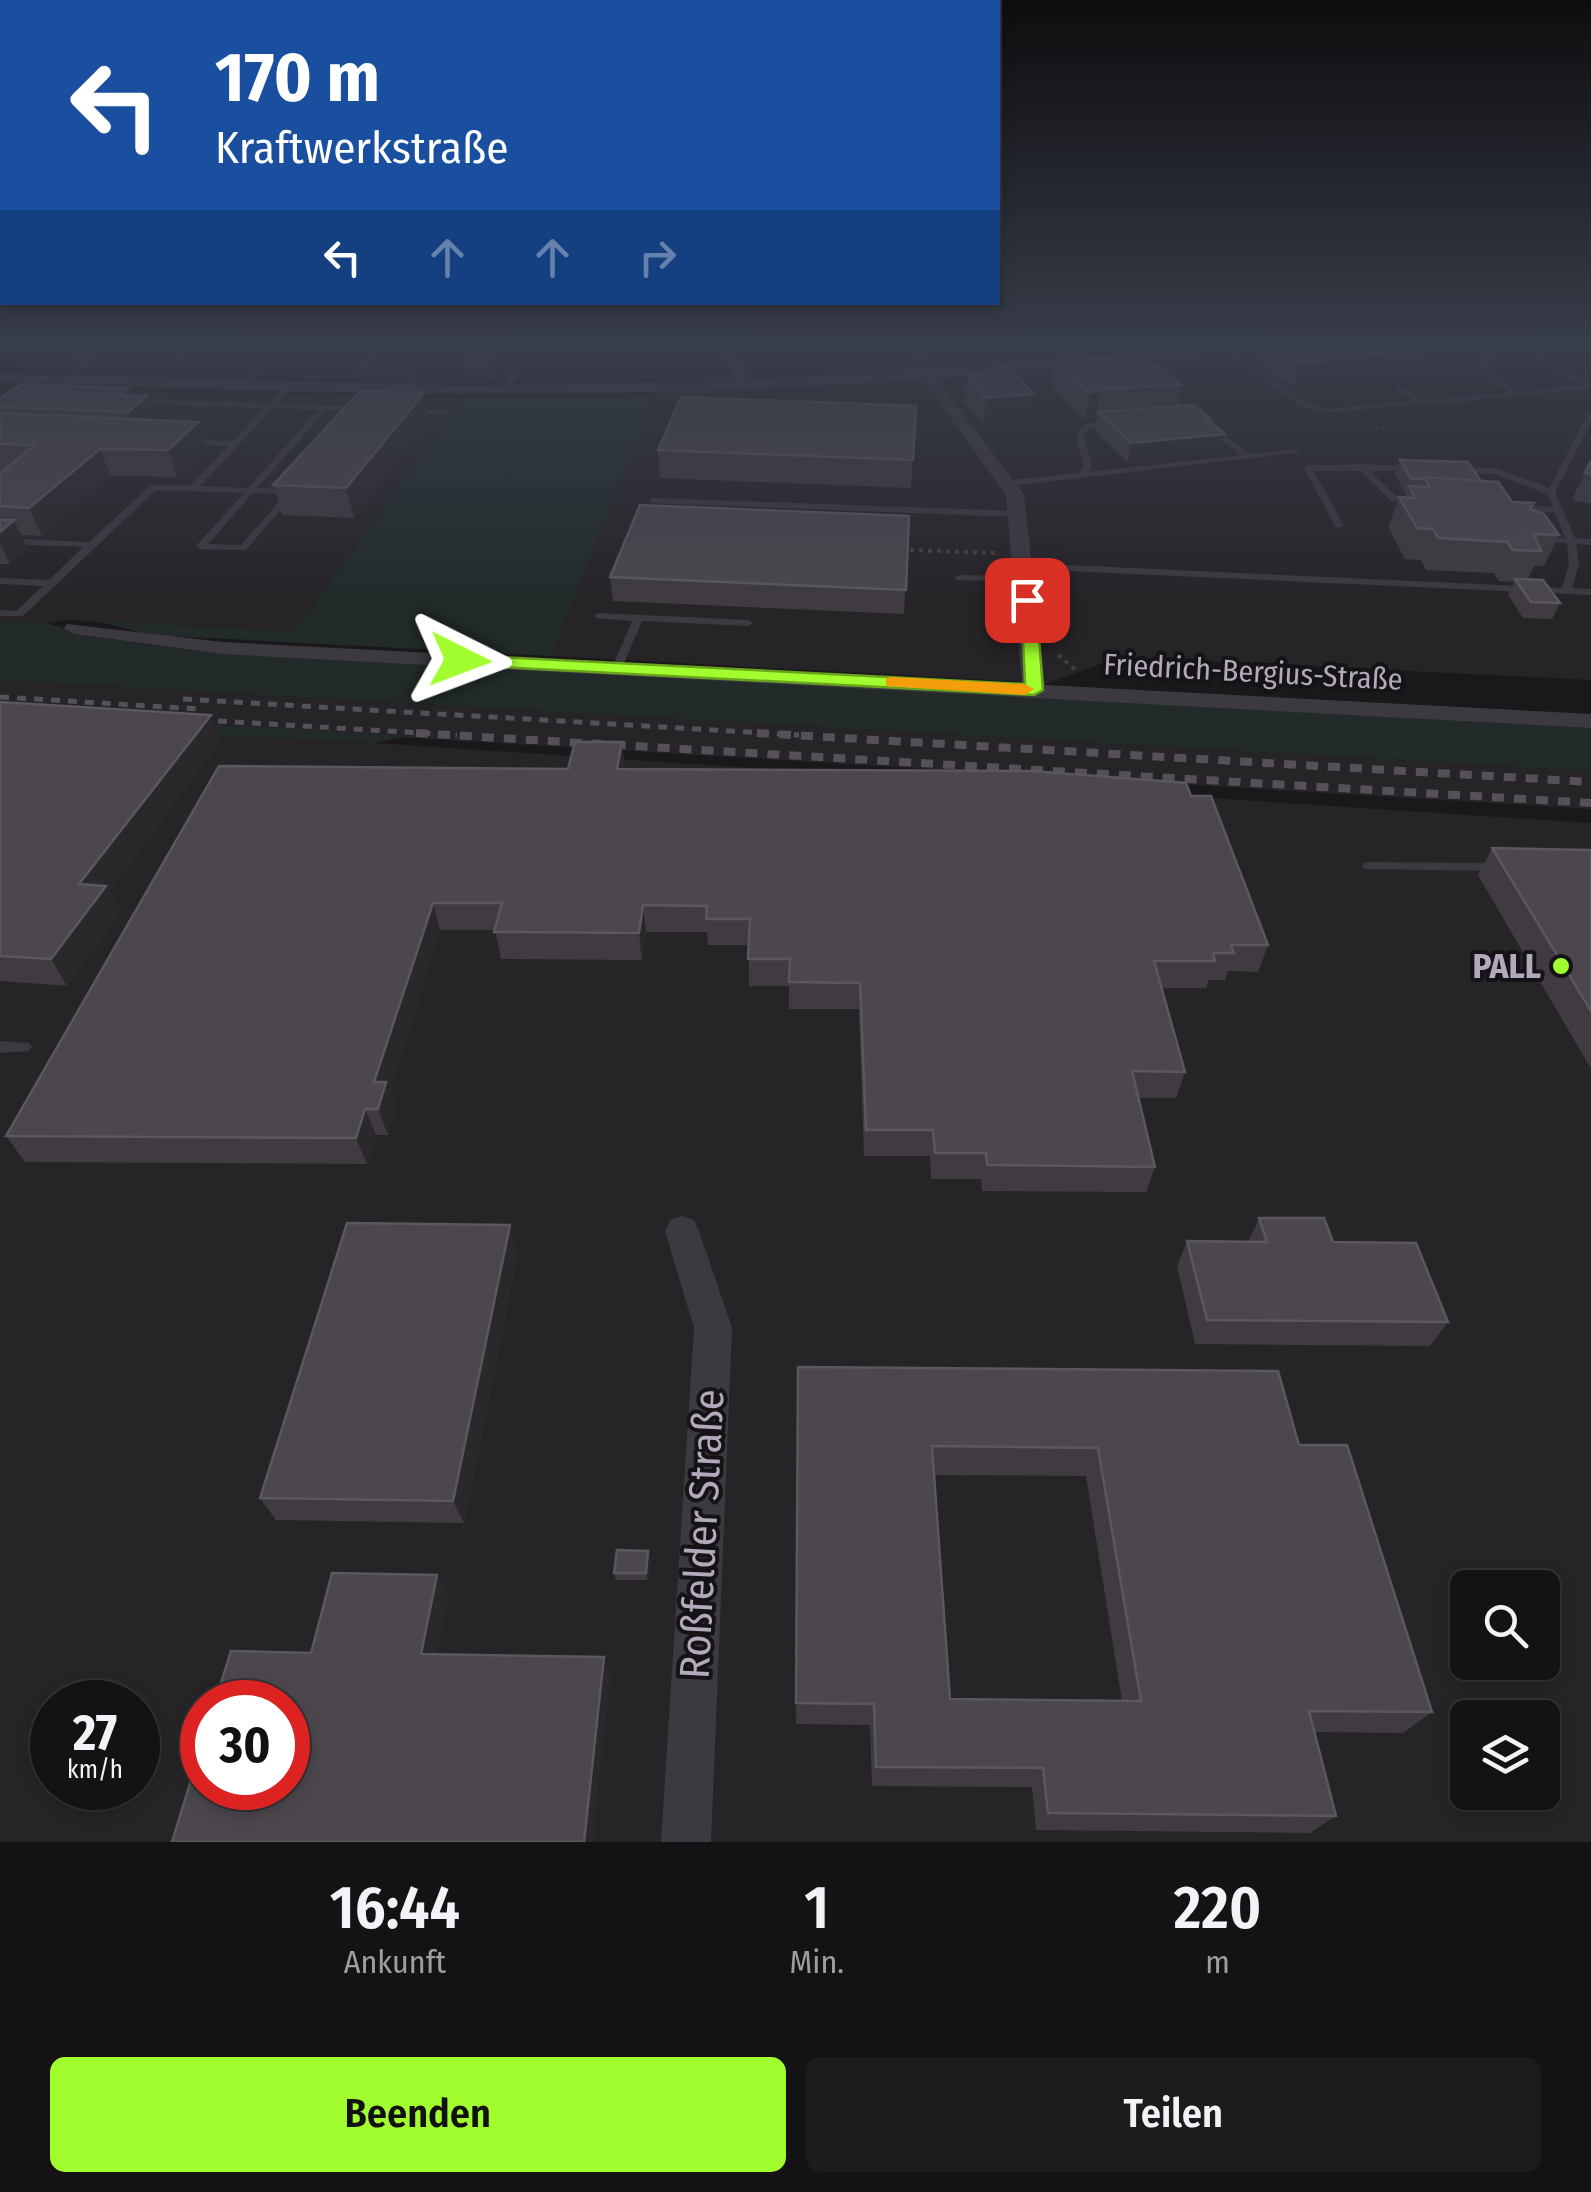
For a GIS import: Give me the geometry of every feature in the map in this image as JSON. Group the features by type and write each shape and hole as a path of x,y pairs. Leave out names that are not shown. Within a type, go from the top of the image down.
{"street":[{"path":"962,430 1010,482 1020,514 1034,690"},
{"name":"Friedrich-Bergius-Straße","path":"74,628 223,648 1591,721"},
{"name":"Roßfelder Straße","path":"682,1230 713,1328 686,1842"}],"lane":[{"path":"193,488 249,430"},
{"path":"304,430 201,546 244,548 305,478"},
{"path":"1082,475 1088,466 1080,436 1084,430"},
{"path":"1214,430 1249,457"},
{"path":"1566,590 1575,573 1574,542 1551,492 1583,430"},
{"path":"172,441 235,444"},
{"path":"1010,482 1296,451"},
{"path":"1362,466 1394,499 1430,501"},
{"path":"1339,526 1308,468 1419,469"},
{"path":"1438,469 1496,472 1551,492"},
{"path":"0,613 19,614 154,487 293,492"},
{"path":"653,501 1020,514"},
{"path":"1503,506 1557,510"},
{"path":"1526,538 1591,542"},
{"path":"0,540 91,545"},
{"path":"960,578 1025,573 1591,592"},
{"path":"0,581 51,583"},
{"path":"599,616 748,623"},
{"path":"617,668 638,618"},
{"path":"1369,866 1517,868"},
{"path":"0,1048 24,1047"}],"path":[{"path":"996,513 997,578"},
{"path":"910,550 996,553"},
{"path":"1029,622 1048,622 1056,654 1082,673"}],"shaded area":[{"path":"0,430 441,430 291,631 64,620 0,621"},
{"path":"441,430 640,430 551,656 150,635 97,621 290,631 309,611"},
{"path":"638,430 1591,430 1591,680 1121,657 1047,683 551,656"},
{"path":"0,621 46,623 94,637 191,650 1591,728 1591,771 0,680"},
{"path":"0,680 1591,771 1591,809 0,713"},
{"path":"0,713 408,736 374,743 0,724"},
{"path":"0,724 374,743 1591,823 1591,1842 0,1842"}],"building":[{"path":"0,430 189,430 168,450 100,449 29,508 0,506 0,473 35,445 0,444"},
{"path":"324,430 394,430 346,488 273,485"},
{"path":"667,430 915,430 913,460 658,450"},
{"path":"1117,430 1220,430 1225,434 1131,443"},
{"path":"1400,460 1468,462 1481,481 1411,479"},
{"path":"1424,477 1498,482 1512,502 1534,503 1530,509 1544,514 1559,535 1534,534 1541,551 1513,550 1507,542 1438,538 1433,529 1417,528 1399,497 1415,498 1409,486 1430,487"},
{"path":"640,505 909,516 906,590 610,577"},
{"path":"0,520 14,520 0,532"},
{"path":"1515,579 1543,580 1560,603 1531,602"},
{"path":"0,702 211,715 79,884 106,886 51,959 0,956"},
{"path":"575,742 622,742 617,769 1031,771 1186,783 1191,796 1211,796 1268,945 1231,945 1234,953 1213,953 1215,961 1154,961 1185,1072 1132,1071 1155,1167 987,1165 986,1153 935,1153 933,1130 866,1130 860,983 789,982 790,959 748,959 750,919 706,919 707,906 643,905 639,933 494,932 502,903 433,903 374,1082 386,1082 378,1109 365,1109 356,1138 6,1136 219,766 568,769"},
{"path":"1492,848 1591,850 1591,1011"},
{"path":"1259,1218 1324,1218 1333,1242 1416,1243 1448,1322 1207,1320 1187,1241 1267,1242"},
{"path":"347,1223 510,1225 453,1501 260,1498"},
{"path":"798,1367 1278,1371 1299,1445 1347,1445 1432,1712 1309,1711 1336,1816 1048,1813 1043,1768 876,1767 874,1704 796,1703","holes":["932,1446 1098,1448 1141,1701 950,1699"]},
{"path":"617,1550 648,1551 646,1573 614,1573"},
{"path":"332,1573 437,1575 421,1654 604,1657 584,1842 172,1842 182,1810 310,1810 310,1680 222,1680 231,1651 311,1653"}],"railway":[{"path":"0,697 200,709"},
{"path":"183,699 799,735"},
{"path":"184,719 457,735"},
{"path":"416,733 1591,803"},
{"path":"757,733 1591,782"}],"slow traffic":[{"path":"892,682 1025,689"}],"place":[{"name":"PALL","path":"1561,966"}],"route":[{"path":"460,660 1034,690 1027,600"}]}
